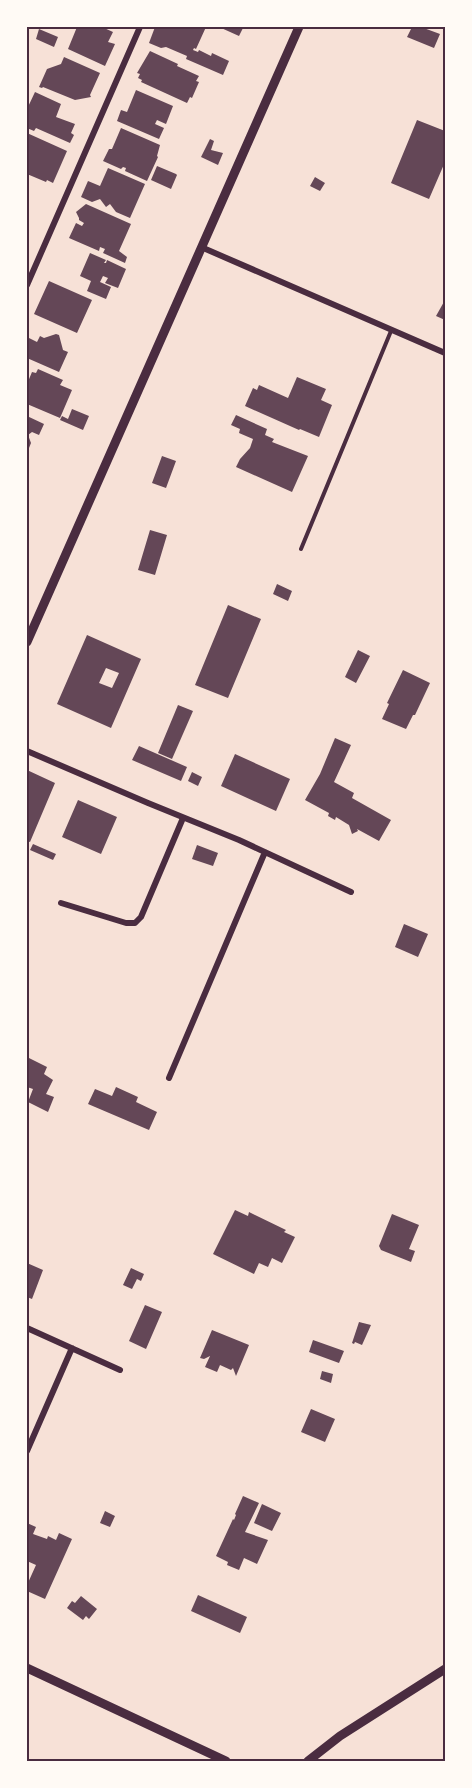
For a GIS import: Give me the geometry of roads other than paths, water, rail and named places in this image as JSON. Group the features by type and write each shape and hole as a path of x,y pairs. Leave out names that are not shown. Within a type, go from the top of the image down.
{"street":[{"path":"27,285 141,27"},
{"path":"27,642 299,27"},
{"path":"201,247 445,353"},
{"path":"27,751 265,852 351,892"},
{"path":"61,903 126,923 135,923 141,917 183,818"},
{"path":"169,1078 265,852"},
{"path":"27,1328 120,1370"},
{"path":"27,1451 72,1348"},
{"path":"27,1668 226,1761"},
{"path":"308,1761 340,1736 445,1669"}],"lane":[{"path":"300,549 391,331"}]}
